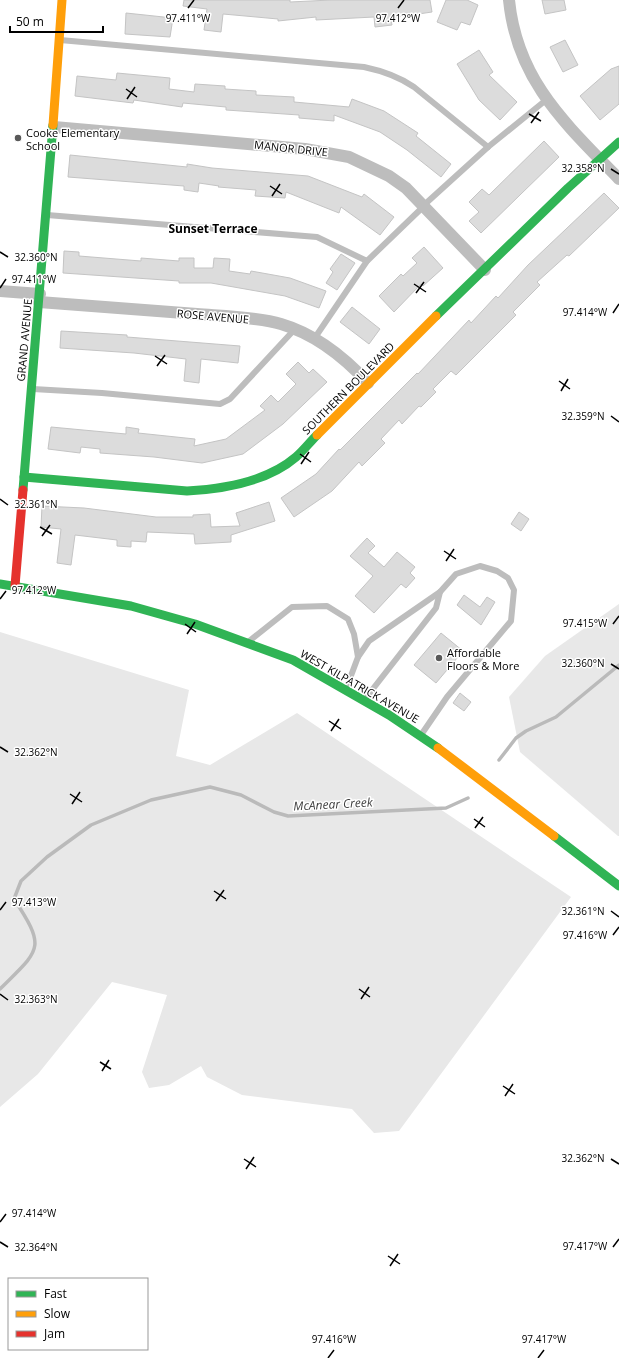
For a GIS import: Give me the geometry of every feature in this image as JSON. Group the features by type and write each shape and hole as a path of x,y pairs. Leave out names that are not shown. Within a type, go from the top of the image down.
{"street":[{"name":"GRAND AVENUE","path":"15,586 40,298 45,214 54,126 62,0"},
{"path":"509,0 511,18 518,44 528,68 546,100 619,179"},
{"name":"MANOR DRIVE","path":"54,126 330,152 358,160 389,176 406,188 485,270"},
{"name":"SOUTHERN BOULEVARD","path":"24,477 184,491 209,490 234,486 258,479 276,470 295,458 368,383 599,159 619,142"},
{"name":"ROSE AVENUE","path":"0,291 40,298 237,318 281,324 314,339 340,356 368,383"},
{"name":"WEST KILPATRICK AVENUE","path":"0,584 131,606 195,624 248,642 293,660 346,689 420,736 619,886"}],"lane":[{"path":"59,40 364,67 386,72 402,79 414,87 488,147"},
{"path":"314,339 367,261 488,147 546,100"},
{"path":"45,214 317,237 367,261"},
{"path":"32,389 102,393 220,404 230,399 294,330"},
{"path":"346,689 358,658 369,641 440,592 456,574 480,566 497,571 508,578 514,590 511,621 448,697 420,736"},
{"path":"364,700 436,608 440,592"},
{"path":"248,642 292,607 327,606 348,619 354,634 358,658"}],"shaded area":[{"path":"619,604 618,836 520,752 509,697 545,656"},
{"path":"0,632 189,690 176,756 210,765 297,713 571,897 399,1131 374,1133 352,1109 242,1095 207,1077 201,1066 169,1085 149,1088 142,1072 167,995 112,982 38,1074 0,1107"}],"building":[{"path":"184,0 290,0 290,2 331,0 430,0 432,12 391,18 392,25 375,27 374,17 316,20 316,17 278,21 278,19 223,14 221,32 204,30 207,9 183,6"},
{"path":"446,0 467,0 478,5 470,25 461,22 457,30 437,22"},
{"path":"542,0 564,0 566,10 545,14"},
{"path":"126,13 173,18 170,37 125,34"},
{"path":"565,40 578,65 563,72 550,47"},
{"path":"479,50 493,72 489,75 517,102 500,120 479,100 457,64"},
{"path":"619,66 619,104 600,120 580,96 611,69"},
{"path":"117,73 170,78 169,89 194,92 195,84 225,86 225,89 256,91 256,95 294,97 294,102 349,107 352,99 384,111 418,133 416,136 451,164 441,177 407,150 380,132 334,115 334,121 299,118 299,115 226,110 226,107 183,103 182,107 134,100 133,103 75,96 77,76 116,80"},
{"path":"544,141 559,157 481,233 469,221 479,212 469,202 482,189 489,195"},
{"path":"70,155 187,167 187,164 212,168 308,176 362,197 364,194 394,217 380,235 341,207 339,213 286,192 285,198 255,196 256,190 218,187 219,186 199,183 198,192 184,190 184,186 68,177"},
{"path":"604,193 619,208 569,256 567,255 537,282 540,285 513,312 516,315 456,375 451,371 433,389 436,392 421,407 419,406 402,424 399,420 381,439 385,443 362,466 359,462 332,491 294,517 281,498 316,474 339,449 340,450 417,373 418,374 469,320 471,323 496,296 498,298 528,265"},
{"path":"424,247 443,268 423,286 421,284 394,312 379,296 401,274 403,276 417,263 412,258"},
{"path":"64,251 79,252 79,256 141,261 141,258 179,261 179,258 194,258 194,268 213,268 214,258 230,259 229,271 250,274 251,271 290,278 326,291 319,308 285,296 211,283 179,283 179,281 63,273"},
{"path":"341,254 355,263 337,290 326,283 333,272 330,269"},
{"path":"352,307 380,329 369,344 340,322"},
{"path":"61,331 127,335 127,337 240,346 238,363 201,359 199,383 184,381 186,359 134,353 60,348"},
{"path":"298,362 309,373 313,369 327,382 283,424 243,454 202,463 154,457 100,453 100,449 81,447 80,453 48,449 51,427 126,434 126,427 139,429 138,433 195,439 194,446 226,439 265,410 260,406 271,395 278,402 296,384 286,374"},
{"path":"269,502 275,521 231,535 231,542 195,544 194,534 147,532 146,542 131,541 131,547 117,546 117,540 75,535 71,565 57,563 61,529 41,527 42,506 84,508 156,517 193,517 193,515 210,514 211,527 240,526 236,513"},
{"path":"519,512 529,519 521,531 511,524"},
{"path":"367,538 375,546 368,553 384,567 397,552 415,567 410,573 415,578 406,588 401,584 374,613 355,596 373,576 350,556"},
{"path":"464,595 480,607 487,597 495,602 481,625 457,605"},
{"name":"Affordable Floors & More","path":"441,633 463,651 436,683 414,665"},
{"path":"460,693 471,702 464,711 453,703"}],"waterway":[{"name":"McAnear Creek","path":"499,760 516,738 526,731 556,717 619,665"},
{"name":"McAnear Creek","path":"0,989 24,965 31,956 34,948 35,939 31,929 14,899 21,881 47,857 91,825 151,800 210,787 241,795 274,812 288,816 446,808 468,798"}],"traffic: fast":[{"path":"23,490 53,125"},
{"path":"436,316 568,188 619,142"},
{"path":"24,477 187,491 230,486 259,478 285,466 317,435"},
{"path":"0,584 131,606 195,624 293,660 389,715 438,748"},
{"path":"554,836 619,886"}],"traffic: slow":[{"path":"53,125 62,0"},
{"path":"317,435 436,316"},
{"path":"438,748 554,836"}],"traffic: jam":[{"path":"15,586 23,490"}],"place":[{"name":"Cooke Elementary School","path":"18,138"},
{"name":"Affordable Floors & More","path":"439,658"}],"district":[{"name":"Sunset Terrace","path":"213,228"}]}
